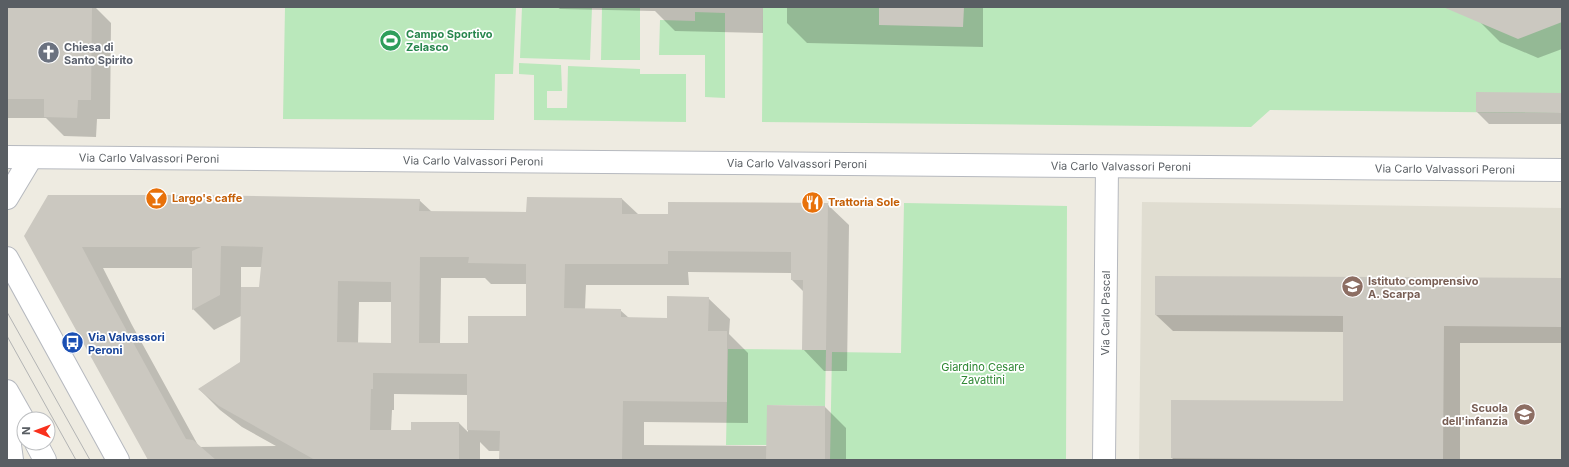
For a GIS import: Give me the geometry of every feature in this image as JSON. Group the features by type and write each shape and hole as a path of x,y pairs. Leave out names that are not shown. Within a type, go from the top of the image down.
{"street":[{"name":"Via Carlo Valvassori Peroni","path":"7,157 1562,170"},
{"path":"7,198 31,158"},
{"name":"Via Carlo Pascal","path":"1104,460 1107,167"},
{"path":"7,258 118,460"},
{"path":"7,390 19,411"},
{"path":"7,423 12,460"},
{"path":"40,451 45,460"}],"shaded area":[{"name":"Istituto comprensivo A. Scarpa","path":"1142,202 1562,208 1562,460 1139,460"}],"green space":[{"name":"Campo Sportivo Zelasco","path":"285,7 516,7 513,74 495,74 494,120 283,119"},
{"path":"522,7 592,7 590,60 520,58"},
{"path":"602,7 640,7 640,60 601,60"},
{"path":"763,7 1562,7 1562,113 1270,110 1251,127 762,122"},
{"path":"695,12 725,13 725,98 705,97 705,55 659,55 660,20 695,21"},
{"path":"519,63 561,65 562,91 547,91 547,108 567,108 568,66 640,69 640,74 686,74 686,122 534,120 534,75 519,74"},
{"name":"Giardino Cesare Zavattini","path":"904,203 1067,206 1066,460 830,460 832,352 901,353"},
{"path":"728,349 826,350 825,406 767,405 767,445 726,445"}],"building":[{"name":"Chiesa di Santo Spirito","path":"7,7 92,7 91,100 78,100 77,118 44,117 44,99 7,99"},
{"path":"879,7 964,7 963,27 879,25"},
{"path":"1443,7 1562,7 1562,22 1518,39"},
{"path":"1476,92 1562,93 1562,113 1476,112"},
{"path":"48,195 192,195 420,199 419,211 526,212 527,197 622,198 622,214 668,214 668,202 828,203 826,350 802,350 803,280 791,280 791,252 668,251 668,264 565,264 564,308 621,309 621,317 667,318 667,296 709,297 708,331 727,331 727,402 623,401 622,460 499,460 500,431 467,430 467,374 373,373 370,430 411,430 411,422 459,422 459,460 315,460 219,406 198,389 240,362 241,287 259,287 263,247 221,246 220,295 192,310 192,251 201,247 82,247 186,439 193,440 216,460 148,460 24,236","holes":["420,257 469,257 468,263 526,264 526,316 468,316 468,343 419,343","338,281 391,282 391,343 337,342"]},
{"path":"1155,276 1562,278 1562,327 1444,326 1443,460 1171,458 1171,400 1343,401 1343,316 1155,315"},
{"path":"767,405 825,406 825,460 766,460"}],"tram line":[{"path":"7,312 90,460"},
{"path":"7,336 76,460"}],"place":[{"name":"Campo Sportivo Zelasco","path":"390,40"},
{"name":"Chiesa di Santo Spirito","path":"49,53"},
{"name":"Largo's caffe","path":"157,198"},
{"name":"Trattoria Sole","path":"812,202"},
{"name":"Istituto comprensivo A. Scarpa","path":"1352,287"},
{"name":"Via Valvassori Peroni","path":"72,343"},
{"name":"Scuola dell'infanzia","path":"1524,414"}]}
